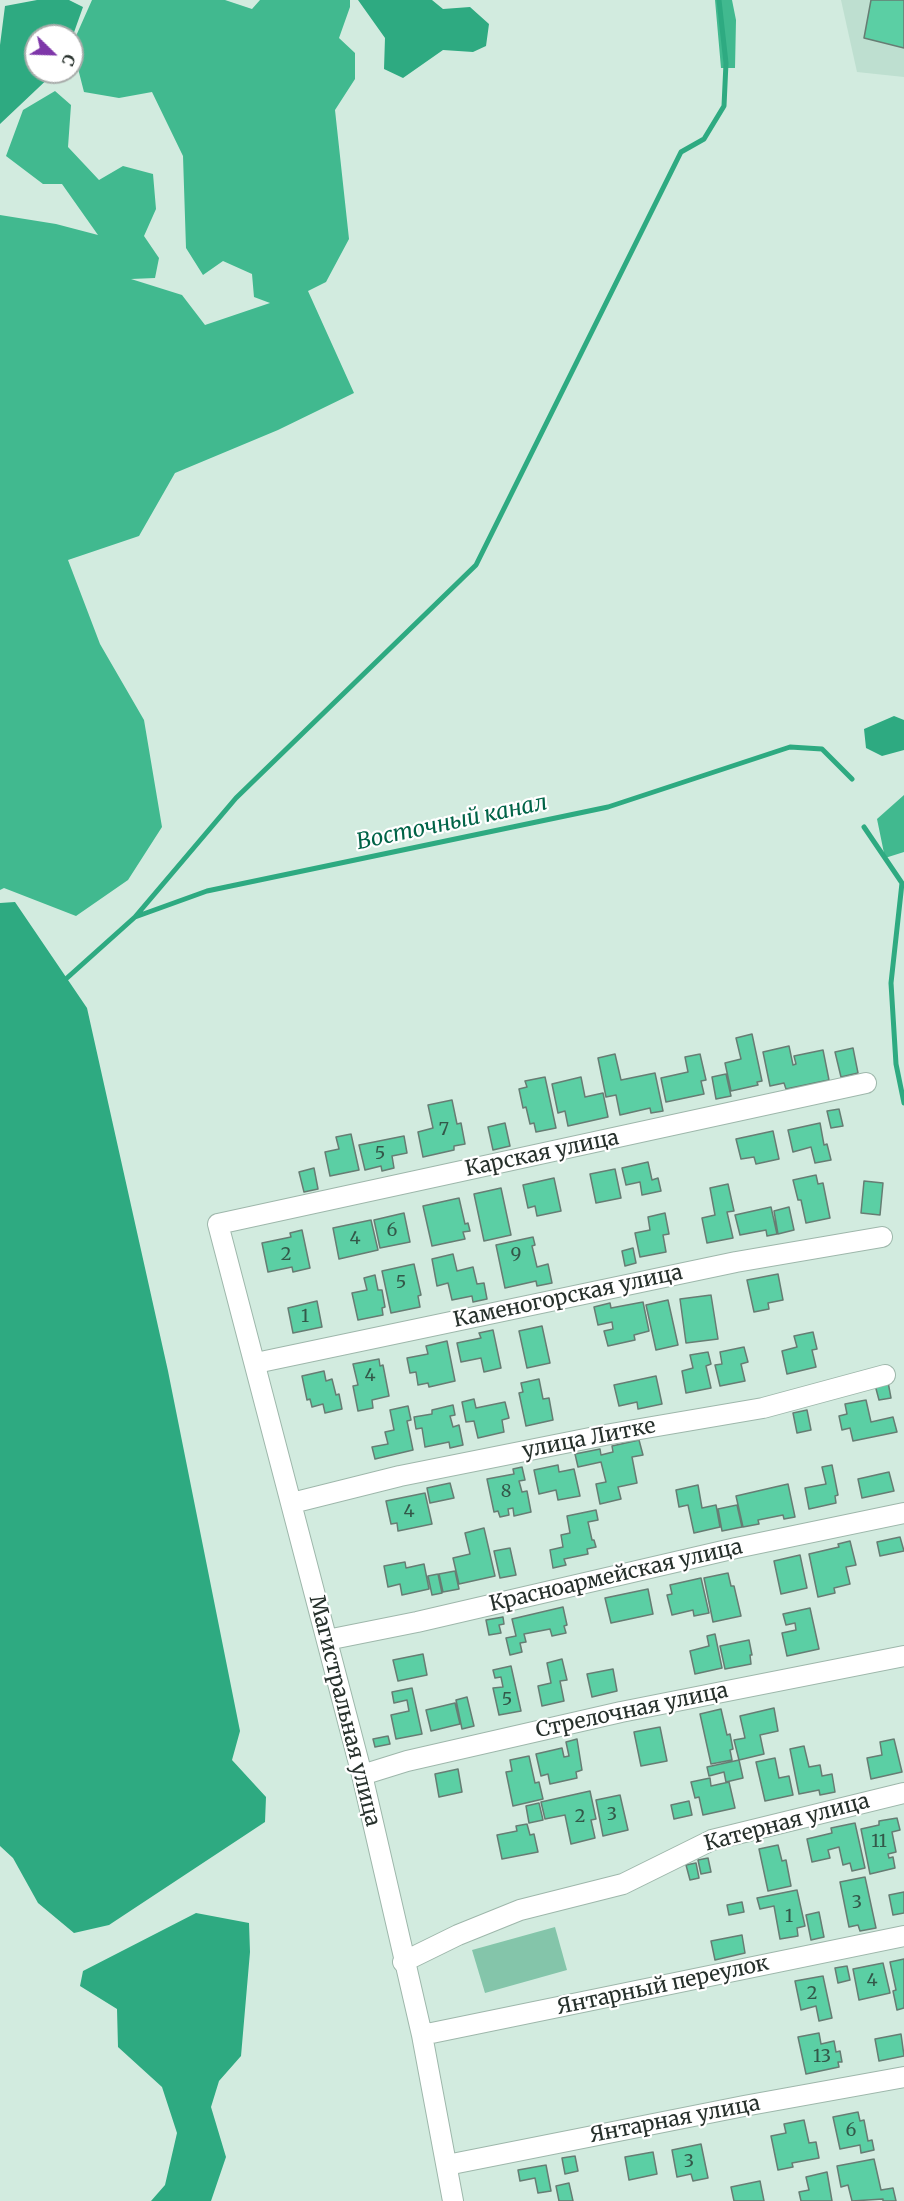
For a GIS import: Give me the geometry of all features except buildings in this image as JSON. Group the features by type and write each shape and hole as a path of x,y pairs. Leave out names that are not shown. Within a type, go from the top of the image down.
{"street":[{"name":"Карская улица","path":"218,1224 866,1083"},
{"name":"Магистральная улица","path":"218,1224 362,1775 403,1962 422,2036 453,2201"},
{"name":"Каменогорская улица","path":"256,1363 736,1262 882,1237"},
{"name":"улица Литке","path":"292,1503 434,1469 605,1435 763,1408 885,1375"},
{"name":"Красноармейская улица","path":"327,1640 417,1623 736,1548 904,1513"},
{"name":"Стрелочная улица","path":"362,1775 407,1761 621,1712 904,1656"},
{"name":"Катерная улица","path":"403,1962 458,1935 519,1910 623,1884 712,1840 904,1793"},
{"name":"Янтарный переулок","path":"422,2036 904,1936"},
{"name":"Янтарная улица","path":"447,2165 904,2076"}],"shaded area":[{"path":"37,0 69,0 83,7 77,24 24,24 24,84 42,84 0,124 0,45 5,6"},
{"path":"92,0 225,0 252,9 260,0 350,0 350,7 339,38 355,53 355,79 335,110 349,239 326,282 308,291 354,393 278,430 175,473 139,536 68,560 100,644 144,720 162,827 128,880 76,916 4,888 0,890 0,215 56,224 98,235 62,184 43,184 6,156 23,110 55,91 71,105 68,147 99,180 123,166 153,174 156,209 144,236 159,258 155,278 131,279 182,295 205,325 270,303 254,297 252,274 223,261 203,275 186,248 183,156 152,92 119,98 84,92 82,84 84,84 84,24 81,24"},
{"path":"358,0 432,0 443,9 470,7 489,24 486,46 473,52 443,50 403,78 384,69 385,38"},
{"path":"715,0 732,0 736,20 735,68 721,68"},
{"path":"841,0 904,0 904,77 857,72"},
{"path":"894,716 904,720 904,750 882,756 866,748 864,729"},
{"path":"904,795 904,852 885,858 877,819"},
{"path":"15,902 87,1008 168,1371 240,1731 232,1760 266,1797 265,1822 109,1925 74,1933 38,1903 13,1858 0,1846 0,903"},
{"path":"196,1913 249,1923 250,1952 241,2056 219,2081 211,2107 226,2157 211,2201 151,2201 165,2185 177,2133 162,2087 118,2047 117,2009 80,1986 83,1971"},
{"path":"555,1927 567,1970 485,1993 472,1950"}],"waterway":[{"path":"135,917 236,798 476,565 681,152 704,139 724,106 726,63 719,0"},
{"name":"Восточный канал","path":"67,978 135,917 207,891 608,807 790,747 822,749 852,779"},
{"name":"Восточный канал","path":"864,827 902,883 891,983 896,1064 904,1103"}]}
